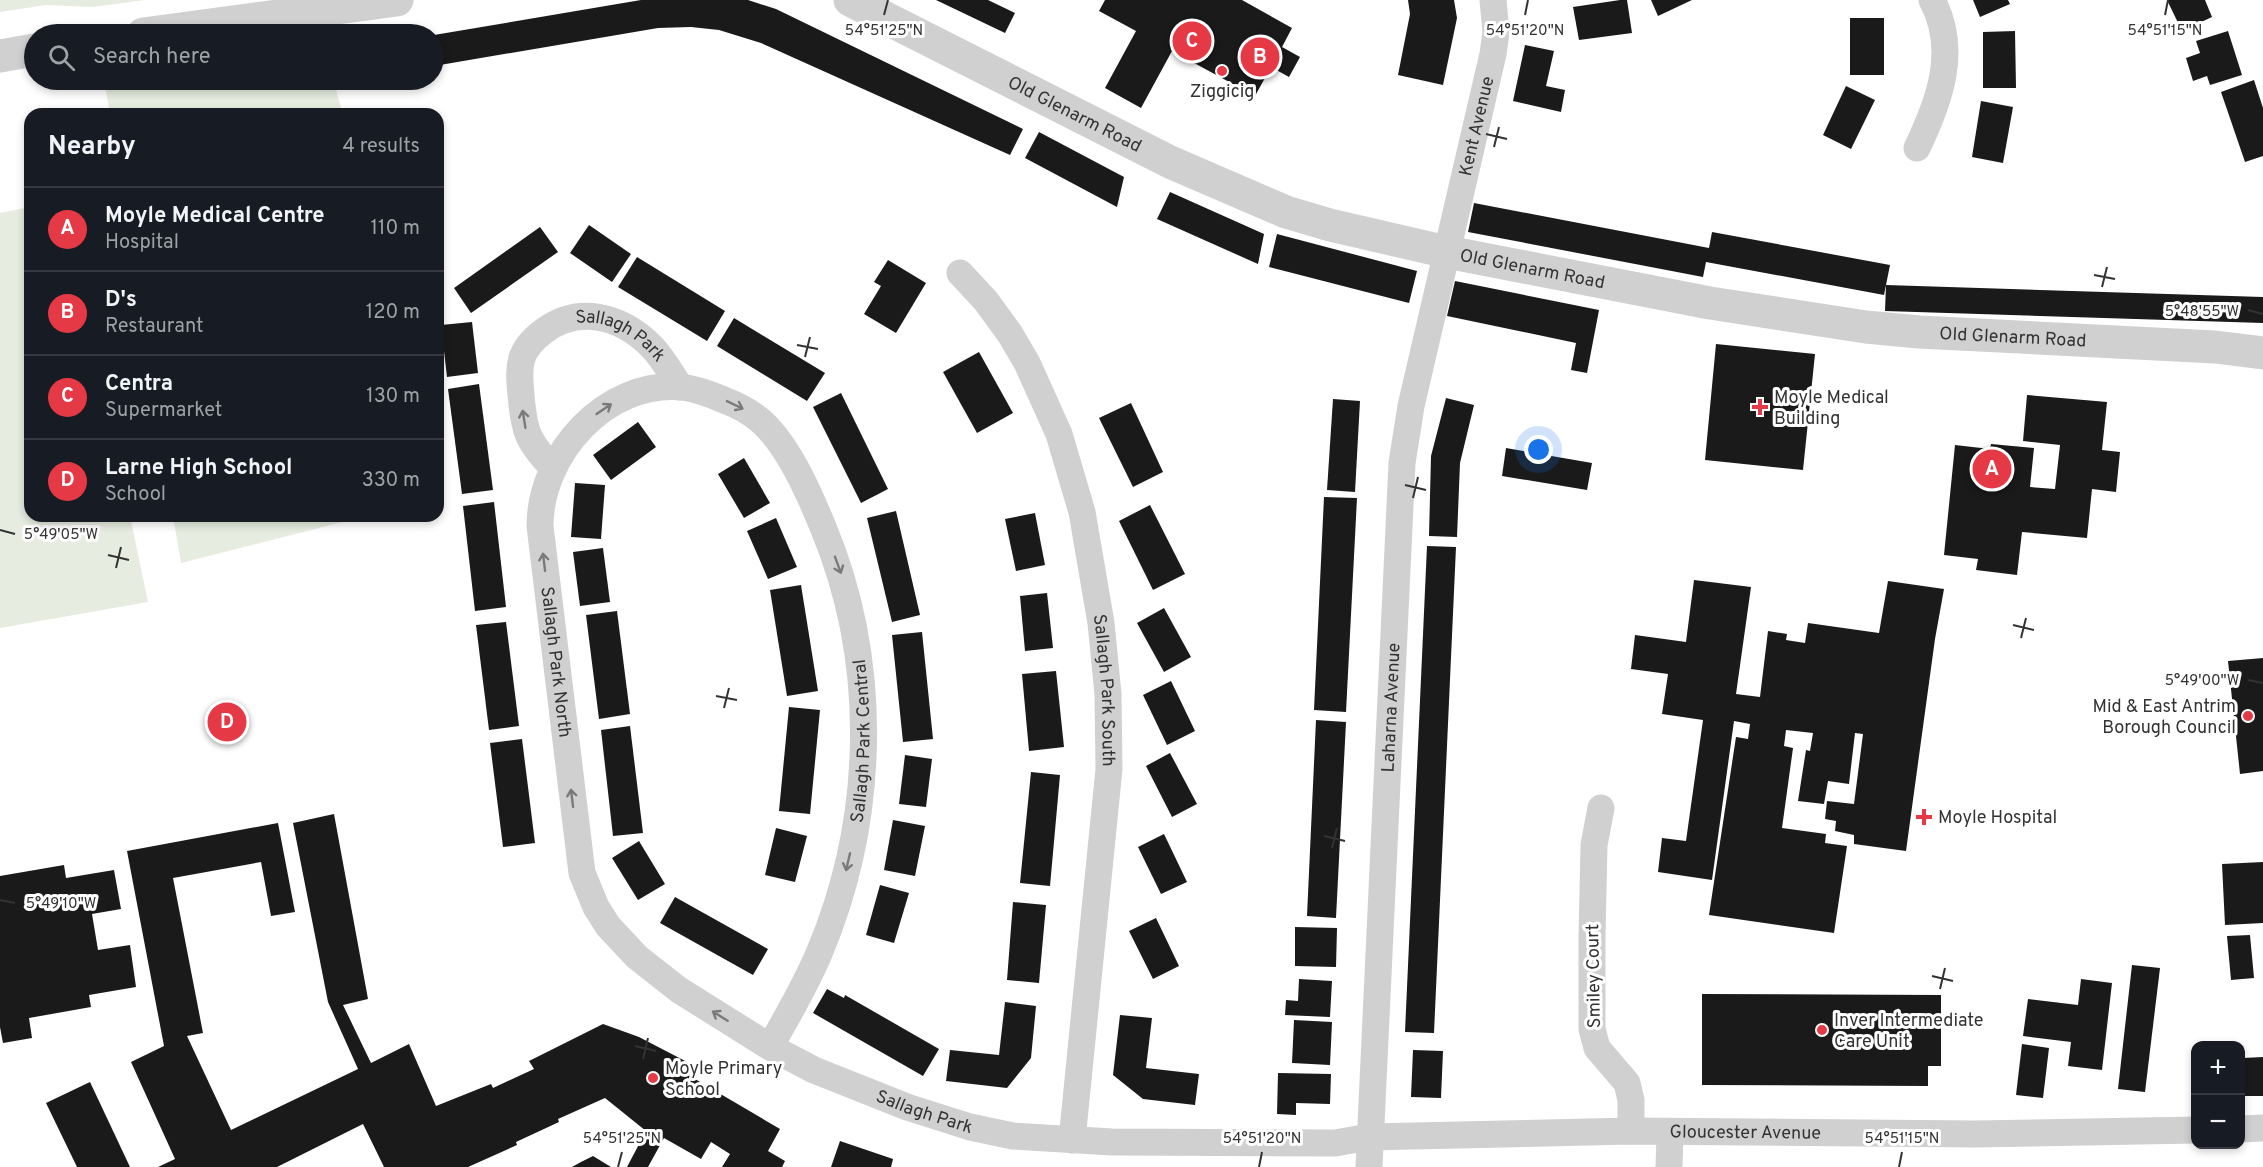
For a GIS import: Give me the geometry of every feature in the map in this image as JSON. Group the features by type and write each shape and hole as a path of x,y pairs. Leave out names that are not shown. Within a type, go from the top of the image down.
{"street":[{"path":"218,24 397,0"},
{"name":"Old Glenarm Road","path":"850,0 1150,153 1246,196 1286,212 1330,225 1447,252 1710,303 1866,327 1919,332 2216,347 2263,353"},
{"name":"Kent Avenue","path":"1447,252 1493,54 1496,32 1493,0"},
{"path":"1917,148 1935,110 1945,67 1944,36 1932,0"},
{"path":"0,56 24,52"},
{"name":"Laharna Avenue","path":"1369,1167 1402,463 1411,406 1447,252"},
{"name":"Sallagh Park South","path":"960,273 986,301 1010,334 1027,363 1059,434 1082,512 1101,623 1108,694 1109,769 1072,1140"},
{"name":"Sallagh Park","path":"589,315 611,320 649,344 665,363 680,387 638,393 603,409 573,437 552,468 539,454 528,436 522,415 519,368 525,349 536,336 574,316 589,315"},
{"name":"Sallagh Park Central","path":"680,387 705,392 751,413 771,431 791,462 811,498 841,575 859,666 864,742 862,783 846,870 820,950 803,988 770,1047"},
{"name":"Sallagh Park North","path":"552,468 542,500 540,526 579,856"},
{"name":"Smiley Court","path":"1601,808 1594,845 1592,1029 1597,1048 1628,1083 1631,1100 1631,1131"},
{"name":"Sallagh Park","path":"579,856 588,890 608,926 637,957 679,990 770,1047 814,1070 907,1107 961,1124 1013,1136 1072,1140 1124,1143 1335,1143 1369,1137"},
{"path":"2245,1129 2263,1128"},
{"name":"Gloucester Avenue","path":"1369,1137 1631,1131 1976,1134 2191,1130"},
{"path":"1669,1167 1670,1133"}],"shaded area":[{"path":"0,0 145,0 93,7 46,5 0,12"},
{"path":"106,90 336,90 341,108 109,108"},
{"path":"24,208 24,522 131,522 148,602 0,628 0,213"},
{"path":"174,522 342,522 181,563"}],"building":[{"path":"641,0 748,0 776,9 1023,129 1010,155 761,43 719,30 691,27 658,28 444,64 444,33"},
{"path":"936,0 988,0 1015,13 1005,33"},
{"path":"1105,0 1242,0 1292,28 1282,47 1300,57 1289,77 1271,67 1255,96 1172,51 1141,108 1105,88 1136,31 1099,11"},
{"path":"1408,0 1454,0 1457,18 1443,85 1398,75 1410,14"},
{"path":"1627,0 1632,33 1579,40 1573,7"},
{"path":"1651,0 1692,0 1658,16"},
{"path":"1973,0 2008,0 2010,4 1980,17"},
{"path":"2167,0 2205,0 2212,17 2182,31"},
{"path":"1850,18 1884,18 1884,75 1850,75"},
{"path":"2015,31 2016,88 1983,88 1983,32"},
{"path":"2228,31 2242,75 2210,85 2207,76 2193,81 2186,58 2200,53 2196,41"},
{"path":"1525,45 1554,51 1546,86 1565,90 1561,112 1513,101"},
{"path":"2254,80 2263,108 2263,156 2245,162 2221,92"},
{"path":"1846,86 1875,100 1851,149 1823,135"},
{"path":"1981,101 2013,107 2003,163 1972,157"},
{"path":"1039,132 1124,177 1117,207 1025,158"},
{"path":"1170,192 1264,234 1258,264 1157,219"},
{"path":"1474,203 1709,248 1712,232 1890,265 1884,295 1706,262 1703,277 1468,232"},
{"path":"589,225 631,254 612,282 570,253"},
{"path":"540,227 558,252 471,313 454,288"},
{"path":"1277,234 1417,271 1409,303 1269,267"},
{"path":"637,257 725,311 707,341 618,287"},
{"path":"888,260 926,283 896,333 864,314 881,286 874,282"},
{"path":"1455,281 1599,310 1587,373 1571,370 1576,343 1447,316"},
{"path":"1886,285 2263,297 2263,323 1885,311"},
{"path":"734,318 825,373 807,401 717,346"},
{"path":"472,322 478,373 447,377 444,325"},
{"name":"Moyle Medical Building","path":"1716,344 1815,354 1803,470 1705,460"},
{"path":"979,352 1013,413 977,433 943,372"},
{"path":"479,384 493,490 462,494 448,389"},
{"path":"841,393 888,489 861,503 813,407"},
{"path":"2027,395 2107,402 2102,450 2120,452 2116,492 2092,489 2087,538 2022,532 2017,575 1976,570 1978,559 1944,555 1955,445 1990,449 1991,444 2034,448 2030,487 2055,489 2060,445 2023,441"},
{"path":"1446,398 1474,405 1460,463 1457,537 1429,536 1431,456"},
{"path":"1333,399 1360,401 1355,492 1327,490"},
{"path":"1131,403 1163,472 1133,487 1099,418"},
{"path":"638,422 656,447 611,480 593,455"},
{"path":"1506,448 1592,463 1587,490 1502,476"},
{"path":"744,458 770,503 744,518 718,474"},
{"path":"575,483 605,485 601,539 571,537"},
{"path":"1324,497 1357,498 1346,712 1314,710"},
{"path":"494,502 506,607 475,611 463,506"},
{"path":"1150,505 1185,574 1153,590 1119,521"},
{"path":"896,511 920,615 892,622 867,518"},
{"path":"1035,513 1045,565 1016,571 1005,519"},
{"path":"776,518 797,567 768,579 747,531"},
{"path":"1427,546 1456,547 1434,1033 1405,1032"},
{"path":"603,548 610,602 580,606 573,552"},
{"path":"1694,580 1751,587 1736,694 1760,697 1768,631 1787,634 1786,640 1805,643 1808,623 1879,633 1888,581 1944,589 1906,851 1854,844 1854,835 1835,831 1836,821 1825,819 1827,801 1854,804 1863,734 1855,733 1849,784 1828,781 1824,804 1798,801 1806,750 1810,751 1813,733 1786,730 1784,746 1793,748 1782,828 1826,834 1825,843 1847,846 1834,933 1709,915 1736,737 1748,739 1750,724 1734,721 1712,880 1658,872 1662,838 1686,841 1703,720 1662,714 1668,674 1631,669 1635,635 1686,642"},
{"path":"801,585 818,691 787,696 770,590"},
{"path":"1047,593 1053,648 1025,651 1020,596"},
{"path":"1164,608 1191,657 1164,672 1137,623"},
{"path":"617,611 630,714 599,719 586,615"},
{"path":"506,622 519,726 489,730 476,625"},
{"path":"922,632 933,739 903,742 892,635"},
{"name":"Mid & East Antrim Borough Council","path":"2263,658 2263,771 2240,774 2228,661"},
{"path":"1056,671 1064,747 1029,751 1022,674"},
{"path":"1171,681 1195,731 1167,745 1143,695"},
{"path":"789,707 820,710 810,814 779,811"},
{"path":"1316,720 1346,722 1336,918 1307,916"},
{"path":"630,726 643,833 613,836 601,730"},
{"path":"522,739 535,843 503,847 490,743"},
{"path":"1170,753 1197,804 1172,817 1146,766"},
{"path":"905,755 932,759 926,807 899,804"},
{"path":"1031,772 1060,775 1050,886 1020,883"},
{"path":"334,814 368,999 343,1005 371,1063 409,1044 436,1106 491,1084 493,1088 534,1069 529,1061 603,1024 639,1037 689,1063 683,1072 780,1129 768,1151 785,1161 782,1167 722,1167 730,1154 711,1142 701,1159 664,1138 648,1167 627,1167 646,1131 605,1098 558,1119 559,1122 516,1142 517,1145 468,1167 384,1167 363,1124 277,1167 158,1167 175,1159 131,1062 164,1046 127,851 278,823 295,912 271,916 261,862 173,878 203,1033 187,1036 231,1130 358,1069 328,1002 293,823"},
{"path":"893,820 925,826 915,876 884,870"},
{"path":"776,828 807,836 795,882 765,875"},
{"path":"1164,834 1187,882 1161,894 1138,847"},
{"path":"639,841 665,884 638,900 612,858"},
{"path":"2263,862 2263,923 2225,925 2222,864"},
{"path":"64,865 66,878 114,870 121,909 92,914 98,950 130,945 136,987 89,995 91,1007 29,1018 32,1038 3,1043 0,1027 0,876"},
{"path":"880,885 909,893 894,943 866,935"},
{"path":"675,897 768,949 753,975 660,923"},
{"path":"1013,902 1046,905 1039,983 1007,980"},
{"path":"1156,918 1179,966 1153,979 1129,931"},
{"path":"1295,927 1337,928 1336,967 1295,966"},
{"path":"2250,935 2254,978 2231,980 2227,936"},
{"path":"2132,965 2160,968 2145,1092 2118,1089"},
{"path":"1299,979 1332,981 1330,1017 1285,1015 1286,1000 1298,1001"},
{"path":"2081,979 2112,983 2102,1070 2068,1066 2071,1042 2023,1036 2028,999 2078,1005"},
{"path":"827,989 844,998 845,995 939,1049 923,1076 813,1013"},
{"name":"Inver Intermediate Care Unit","path":"1702,994 1941,995 1941,1066 1928,1066 1928,1086 1702,1085"},
{"path":"1005,1002 1036,1006 1031,1058 1007,1088 946,1081 950,1050 999,1055"},
{"path":"1120,1015 1152,1018 1146,1068 1199,1074 1195,1105 1143,1099 1113,1075"},
{"path":"1294,1020 1332,1022 1330,1065 1292,1063"},
{"path":"2022,1044 2049,1048 2043,1098 2016,1095"},
{"path":"1413,1050 1443,1051 1441,1098 1411,1097"},
{"path":"2263,1057 2263,1096 2245,1096 2245,1058"},
{"path":"1278,1073 1331,1074 1330,1104 1296,1103 1296,1115 1277,1114"},
{"path":"90,1082 130,1167 77,1167 46,1103"},
{"path":"840,1141 893,1159 891,1167 831,1167"},
{"path":"593,1156 611,1167 572,1167 581,1162"}],"place":[{"name":"Centra","path":"1192,41"},
{"name":"D's","path":"1260,57"},
{"name":"Ziggicig","path":"1222,71"},
{"name":"Moyle Medical Building","path":"1760,407"},
{"name":"Moyle Medical Centre","path":"1992,469"},
{"name":"Mid & East Antrim Borough Council","path":"2248,716"},
{"name":"Larne High School","path":"227,722"},
{"name":"Moyle Hospital","path":"1924,817"},
{"name":"Inver Intermediate Care Unit","path":"1822,1030"},
{"name":"Moyle Primary School","path":"653,1078"}]}
